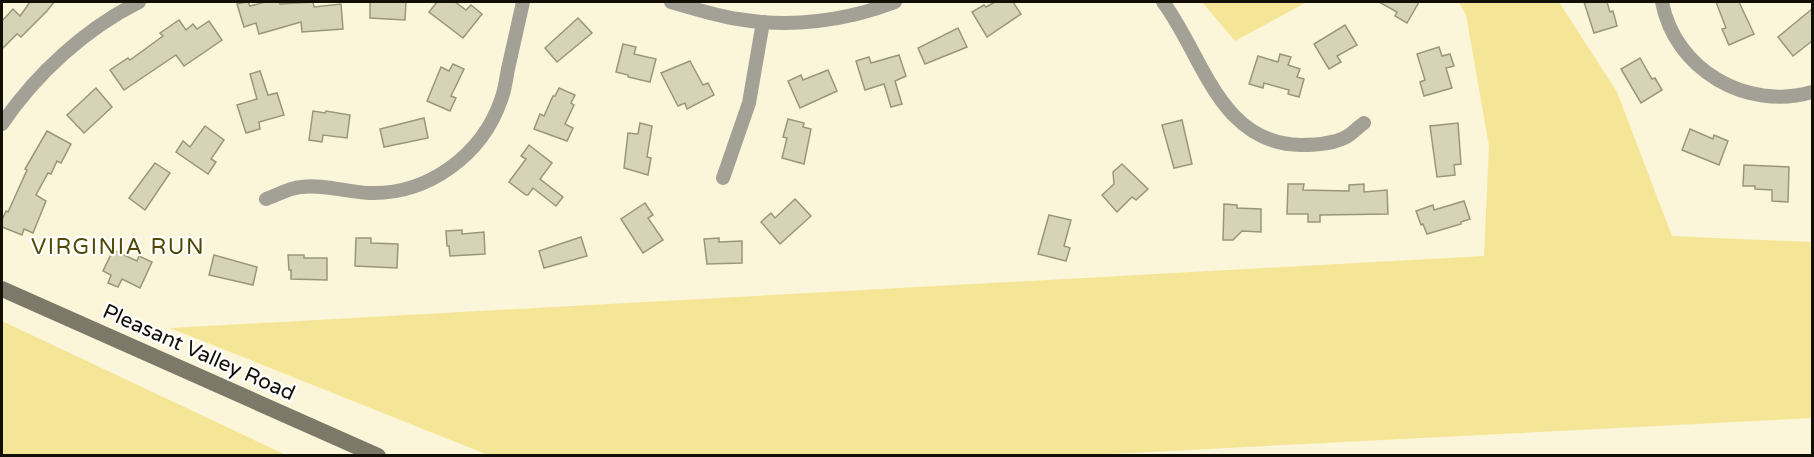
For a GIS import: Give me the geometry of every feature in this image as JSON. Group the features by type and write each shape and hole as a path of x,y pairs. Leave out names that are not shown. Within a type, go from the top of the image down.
{"main road":[{"name":"Pleasant Valley Road","path":"2,290 378,456"}],"street":[{"path":"266,199 289,190 312,186 368,193 386,192 417,186 448,170 474,148 493,120 502,98 523,2"},
{"path":"671,2 737,19 788,23 840,18 895,2"},
{"path":"1162,2 1182,29 1217,95 1230,113 1248,128 1267,138 1292,145 1317,145 1346,137 1364,123"},
{"path":"1662,2 1667,21 1678,42 1691,59 1718,81 1739,91 1765,97 1789,97 1812,92"},
{"path":"2,124 47,70 96,29 132,3"},
{"path":"723,178 749,103 763,22"}],"shaded area":[{"path":"1202,2 1307,2 1235,41"},
{"path":"1459,2 1559,2 1617,92 1672,236 1812,242 1812,418 1092,455 488,455 170,328 1484,256 1489,146 1466,15"},
{"path":"2,321 286,455 2,455"}],"building":[{"path":"30,2 54,2 21,37 17,34 2,49 2,21 13,9 20,16"},
{"path":"248,2 250,6 265,2 279,2 280,4 313,2 314,7 341,4 343,29 302,32 301,22 259,34 256,23 244,27 237,4"},
{"path":"370,2 406,2 405,20 370,18"},
{"path":"437,2 455,2 466,10 471,5 482,14 463,38 429,12"},
{"path":"995,2 1013,2 1021,14 987,37 972,12"},
{"path":"1379,2 1419,2 1407,23 1395,16 1397,12"},
{"path":"1584,2 1607,2 1610,12 1613,11 1617,26 1594,33"},
{"path":"1716,2 1739,2 1754,34 1729,45 1722,29 1726,28"},
{"path":"1812,9 1812,41 1793,56 1778,37"},
{"path":"578,18 592,33 557,62 545,48"},
{"path":"179,20 186,30 193,24 197,29 209,21 222,40 184,66 176,55 124,90 110,70 128,58 130,60 163,36 160,33"},
{"path":"1345,25 1357,45 1337,56 1341,62 1329,69 1314,44"},
{"path":"958,28 967,47 925,64 918,48"},
{"path":"623,44 636,47 634,54 656,59 650,82 616,72"},
{"path":"1439,47 1442,56 1450,54 1454,66 1446,68 1452,88 1424,96 1420,82 1425,80 1417,54"},
{"path":"1280,54 1291,57 1288,65 1300,69 1297,77 1304,79 1299,97 1288,94 1289,90 1264,83 1263,88 1249,84 1258,56 1278,62"},
{"path":"899,55 906,76 895,81 902,104 891,107 884,84 865,90 856,61 869,57 871,63"},
{"path":"1640,58 1652,79 1655,78 1662,90 1641,103 1621,69"},
{"path":"690,61 703,85 708,83 714,95 687,109 685,103 678,106 661,73"},
{"path":"453,64 464,69 451,96 456,98 450,111 427,101 441,67 449,71"},
{"path":"828,70 837,91 800,108 788,81 801,75 803,80"},
{"path":"260,71 268,95 277,93 284,115 259,122 260,129 246,133 237,105 257,99 250,74"},
{"path":"96,88 112,107 84,133 67,115"},
{"path":"559,88 575,95 571,103 574,105 565,124 573,128 567,141 534,129 540,114 544,116"},
{"path":"313,111 350,115 347,138 323,135 322,142 309,140"},
{"path":"424,118 428,138 384,147 380,129"},
{"path":"788,119 804,123 803,127 811,129 804,164 782,158 787,138 783,137"},
{"path":"1182,120 1192,164 1174,168 1162,125"},
{"path":"640,123 652,126 647,157 651,158 648,175 624,168 628,133 638,134"},
{"path":"1458,123 1461,164 1454,165 1455,175 1437,177 1430,126"},
{"path":"205,126 224,140 211,159 216,162 208,174 176,152 183,141 190,147"},
{"path":"1690,129 1713,139 1714,135 1728,141 1719,165 1682,150"},
{"path":"47,131 71,144 61,163 57,161 51,174 48,173 36,195 46,201 33,233 24,229 22,235 2,227 2,220 27,170 25,169"},
{"path":"529,145 552,163 540,179 563,197 556,206 533,188 526,195 509,182 526,159 521,156"},
{"path":"155,163 170,173 145,210 129,198"},
{"path":"1122,164 1148,189 1136,200 1132,197 1117,212 1102,195 1114,184 1113,172"},
{"path":"1744,165 1789,167 1788,202 1772,201 1772,190 1743,186"},
{"path":"1288,184 1304,184 1303,190 1349,191 1349,185 1364,184 1364,192 1387,190 1388,214 1320,215 1320,222 1308,222 1308,214 1287,214"},
{"path":"795,199 811,216 780,244 761,222 771,213 775,218"},
{"path":"1464,201 1470,219 1427,234 1416,211 1433,205 1434,210"},
{"path":"645,203 653,215 648,218 663,240 643,253 621,219"},
{"path":"1224,204 1237,205 1237,208 1261,209 1261,232 1242,231 1233,240 1223,240"},
{"path":"1049,215 1071,220 1064,246 1070,248 1066,261 1038,254"},
{"path":"462,230 462,234 484,232 485,254 450,256 446,231"},
{"path":"581,237 587,256 544,268 539,251"},
{"path":"356,238 371,238 371,243 398,244 397,268 355,266"},
{"path":"719,238 719,242 742,241 742,263 707,264 704,239"},
{"path":"113,250 137,261 139,256 152,262 140,288 122,279 118,287 108,283 111,275 103,271"},
{"path":"214,255 257,267 253,285 209,275"},
{"path":"288,255 327,258 327,280 291,279"}],"district":[{"name":"VIRGINIA RUN","path":"118,246"}]}
